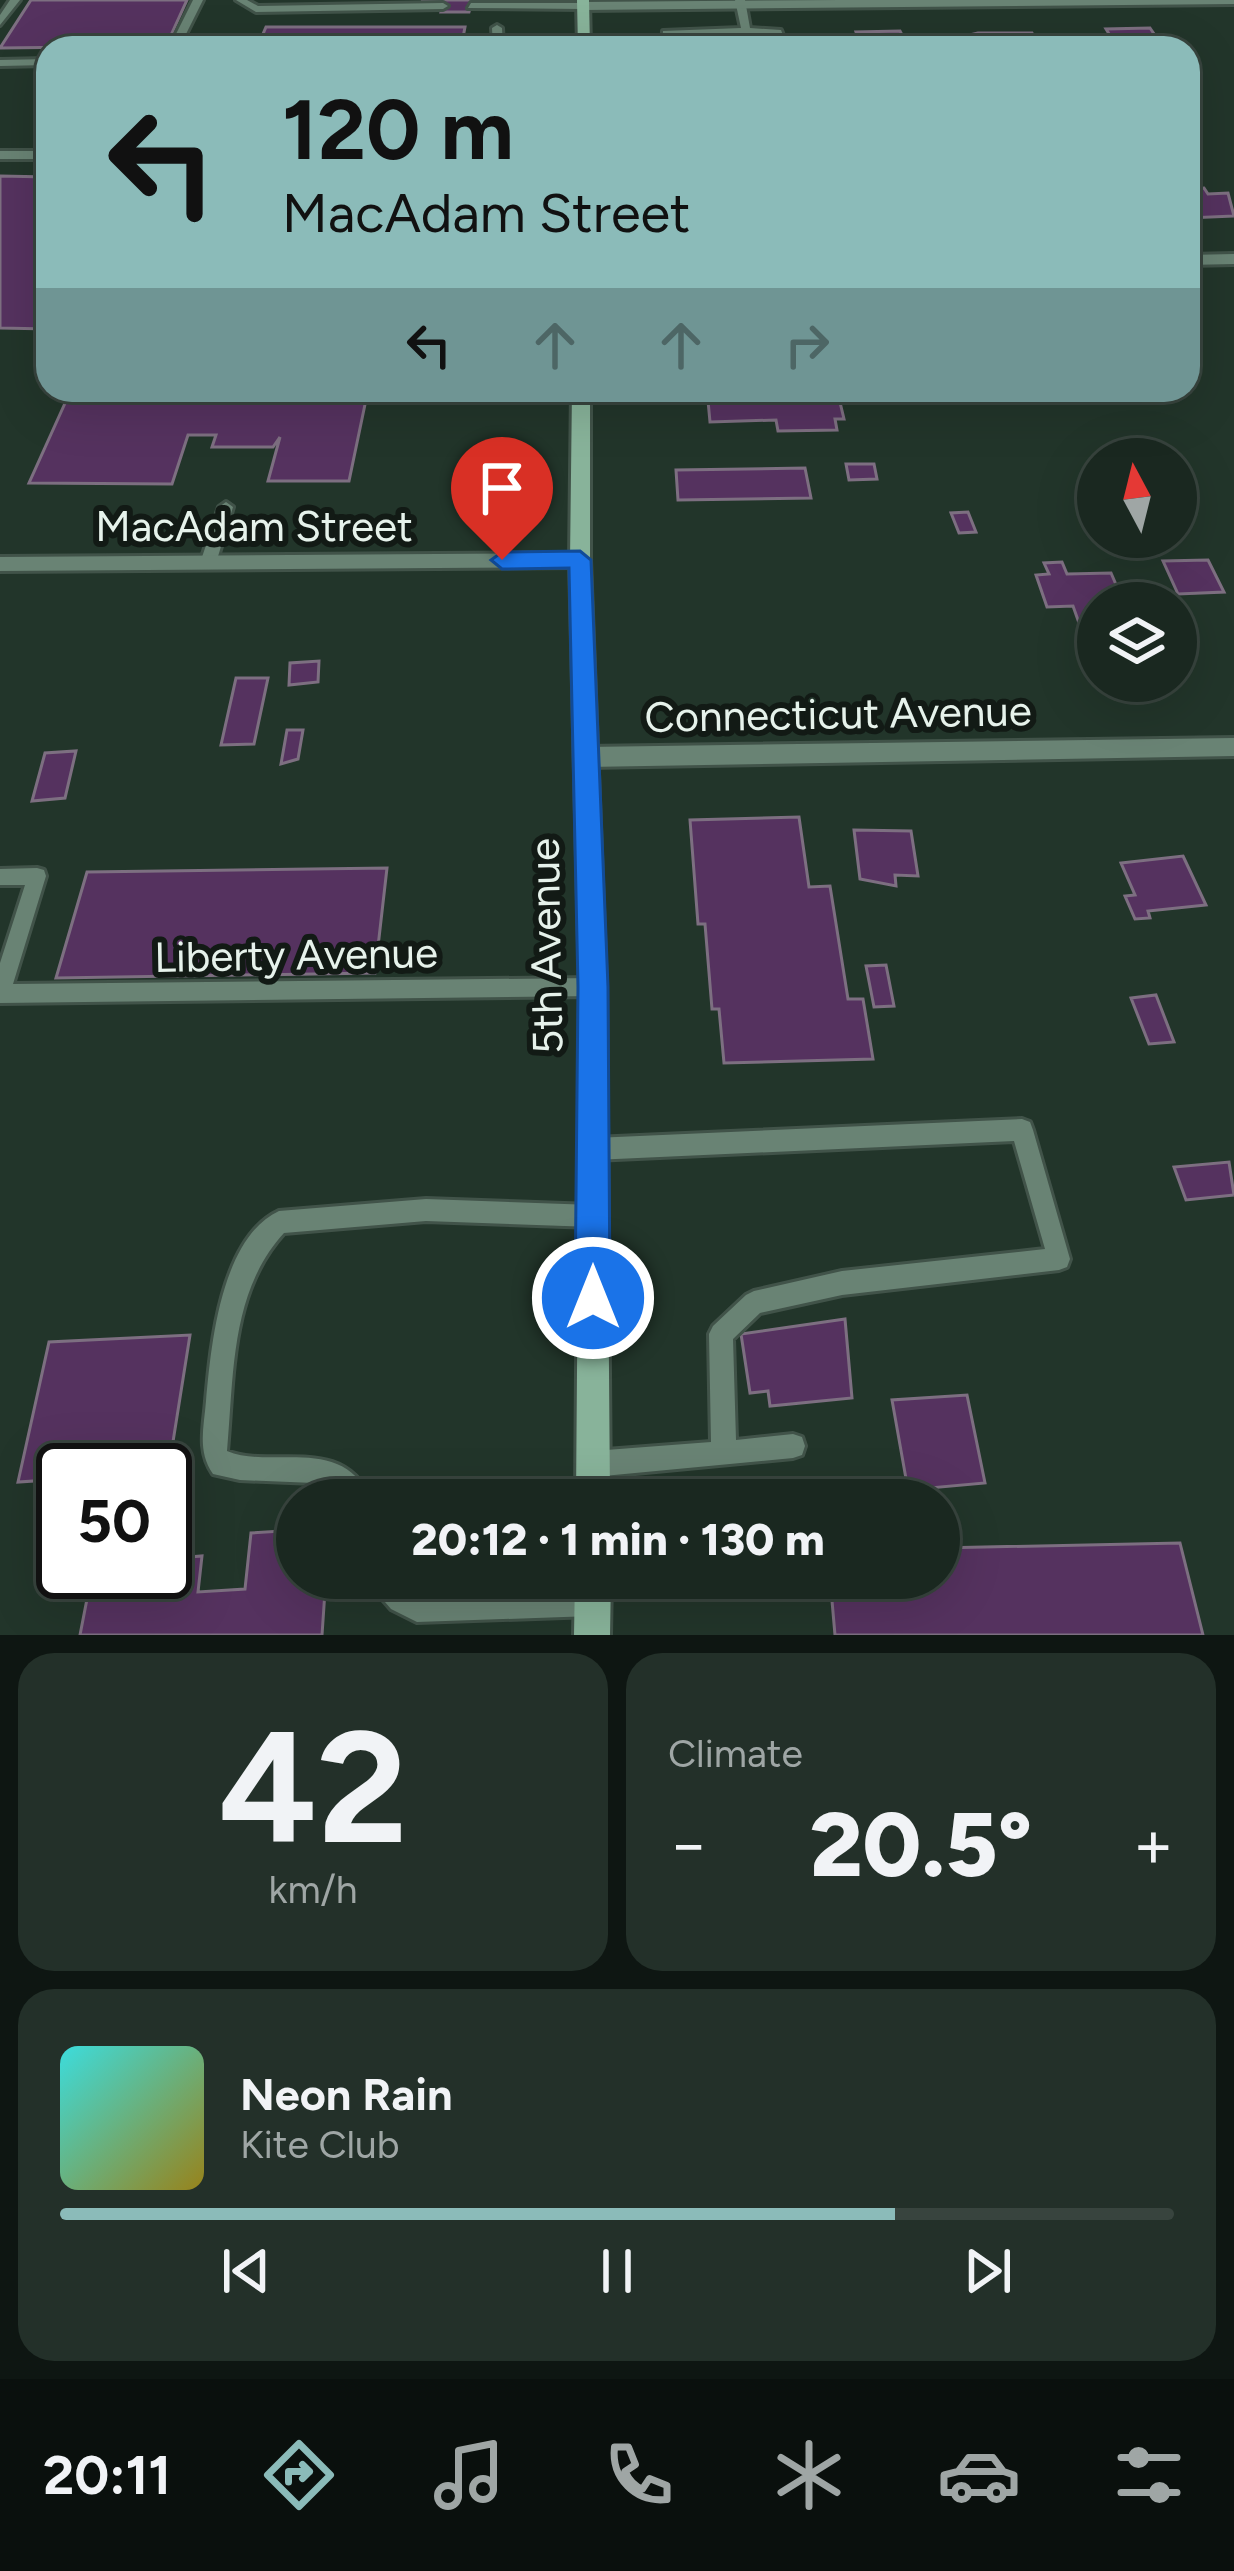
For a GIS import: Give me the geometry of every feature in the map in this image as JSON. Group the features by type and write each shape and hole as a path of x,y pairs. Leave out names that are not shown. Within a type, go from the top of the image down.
{"main road":[{"path":"583,3 584,36"},
{"name":"5th Avenue","path":"580,402 593,987 593,1479"}],"street":[{"path":"583,3 1234,0"},
{"path":"0,154 36,154"},
{"path":"1200,260 1234,259"},
{"name":"MacAdam Street","path":"0,564 580,560"},
{"name":"Connecticut Avenue","path":"587,757 1234,747"}],"lane":[{"path":"0,22 15,0"},
{"path":"180,36 198,0"},
{"path":"241,0 256,9 443,6"},
{"path":"471,6 583,3"},
{"path":"741,3 746,31"},
{"path":"497,28 497,36"},
{"path":"666,36 746,31 778,32 779,36"},
{"path":"0,63 36,62"},
{"path":"208,562 226,507"},
{"path":"0,878 38,876 0,994"},
{"name":"Liberty Avenue","path":"0,994 593,987"},
{"path":"594,1150 1022,1130 1059,1259 842,1283 754,1303 721,1334 724,1454"},
{"path":"338,1479 310,1467 222,1465 214,1454 237,1280 261,1237 279,1222 426,1210 593,1216"},
{"path":"593,1464 793,1446"},
{"path":"399,1599 417,1609 592,1605"}],"building":[{"path":"31,0 187,0 171,36 36,36 36,48 0,48"},
{"path":"421,0 480,0 472,1 469,12 441,12 444,1"},
{"path":"266,27 465,27 463,36 262,36"},
{"path":"1150,28 1156,36 1110,36 1106,29"},
{"path":"900,31 902,36 857,36 856,32"},
{"path":"1032,33 1034,36 965,36"},
{"path":"0,176 36,177 36,329 0,328"},
{"path":"1200,188 1208,194 1228,193 1234,216 1200,217"},
{"path":"66,402 365,402 349,481 268,481 280,437 273,447 212,447 216,435 188,435 172,484 29,483"},
{"path":"708,402 840,402 844,419 835,419 837,430 778,431 776,420 710,422"},
{"path":"846,464 874,464 877,479 849,480"},
{"path":"805,468 811,498 678,500 676,470"},
{"path":"968,512 976,532 959,533 951,513"},
{"path":"1208,560 1224,592 1197,593 1197,582 1173,582 1163,561"},
{"path":"1062,562 1067,574 1111,573 1115,582 1077,582 1077,617 1073,606 1047,607 1036,575 1049,574 1044,563"},
{"path":"319,661 318,682 289,685 290,663"},
{"path":"236,678 268,678 254,744 221,745"},
{"path":"287,730 303,730 298,759 281,764"},
{"path":"76,751 65,798 32,801 45,753"},
{"path":"799,817 809,887 830,886 848,999 863,999 873,1059 724,1063 719,1009 712,1009 705,924 698,924 690,820"},
{"path":"854,830 911,831 918,876 895,875 896,886 860,879"},
{"path":"1183,856 1206,905 1148,911 1150,918 1135,919 1125,896 1135,895 1121,863"},
{"path":"387,868 375,973 56,978 87,872"},
{"path":"886,965 894,1006 874,1007 866,966"},
{"path":"1156,995 1174,1042 1149,1044 1131,998"},
{"path":"1229,1162 1234,1195 1186,1200 1174,1167"},
{"path":"845,1319 852,1398 770,1406 768,1391 750,1393 741,1334"},
{"path":"190,1335 173,1443 36,1443 36,1481 18,1482 49,1342"},
{"path":"967,1395 985,1483 906,1479 892,1400"},
{"path":"276,1531 276,1599 324,1599 322,1635 80,1635 87,1599 192,1599 192,1557 202,1556 198,1592 245,1589 251,1533"},
{"path":"1180,1543 1203,1635 835,1635 832,1599 960,1599 960,1548"}],"route":[{"path":"502,560 580,560 593,987 593,1298"}]}
